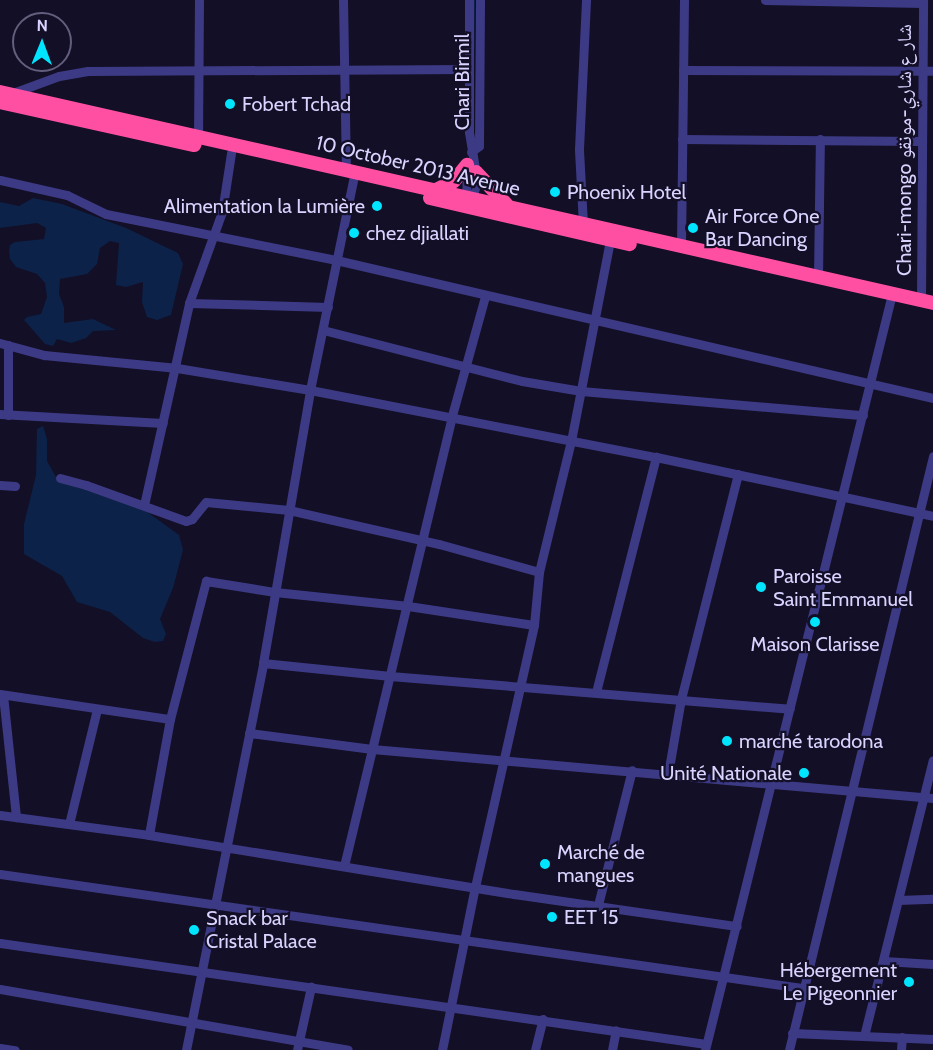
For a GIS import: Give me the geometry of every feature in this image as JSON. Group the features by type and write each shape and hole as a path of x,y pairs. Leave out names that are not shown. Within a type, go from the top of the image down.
{"highway":[{"name":"10 October 2013 Avenue","path":"3,96 891,298 927,302"},
{"name":"10 October 2013 Avenue","path":"198,141 231,153 436,190 469,202 509,206 583,224 612,235 681,246 818,277 933,313"},
{"path":"436,190 454,181 471,163 509,206"}],"street":[{"path":"198,141 199,0"},
{"path":"186,1050 263,663 310,390 328,308 352,174 344,71 343,0"},
{"name":"Chari Birmil","path":"469,0 471,163"},
{"name":"Chari Birmil","path":"471,163 479,146 480,0"},
{"path":"583,224 579,149 586,0"},
{"path":"681,246 684,0"},
{"path":"765,0 923,2"},
{"name":"Chari-mongo شار ع شاري-مونقو","path":"923,2 928,71 922,141 922,232 927,302"},
{"path":"3,96 43,81 75,73 469,69"},
{"path":"683,70 928,71"},
{"path":"682,139 922,141"},
{"path":"818,277 820,139"},
{"path":"144,505 177,368 189,303 212,233 222,212 231,153"},
{"path":"922,161 933,161"},
{"path":"469,202 477,185 471,163"},
{"path":"0,180 67,195 106,214 212,233 336,260 933,398"},
{"path":"922,232 933,232"},
{"path":"442,1050 475,887 534,625 539,572 571,441 612,235"},
{"path":"344,866 464,366 485,296"},
{"path":"0,943 543,1019 706,1047 891,298"},
{"path":"189,303 328,308"},
{"path":"323,330 464,366 581,391 863,415"},
{"path":"164,423 4,415 4,344 44,355 177,368 310,390 738,474 933,516"},
{"path":"789,1050 802,988 933,456"},
{"path":"596,692 656,458"},
{"path":"668,774 681,699 738,474"},
{"path":"60,478 86,484 186,521 192,519 206,502 289,510 422,540 539,572"},
{"path":"0,485 15,486"},
{"path":"149,835 170,719 206,581 275,592 408,606 534,625"},
{"path":"263,663 390,676 790,709"},
{"path":"16,818 1,695 170,719"},
{"path":"69,824 97,709"},
{"path":"249,733 372,749 929,797"},
{"path":"864,1036 898,900 929,797 933,760"},
{"path":"598,905 632,770"},
{"path":"0,815 149,835 737,926"},
{"path":"0,874 802,988"},
{"path":"898,900 933,899"},
{"path":"884,961 933,964"},
{"path":"298,1046 311,987"},
{"path":"0,989 193,1022 298,1046 348,1050"},
{"path":"535,1050 543,1019"},
{"path":"612,1050 616,1030"},
{"path":"792,1033 933,1039"},
{"path":"901,1050 903,1037"},
{"path":"0,1048 15,1050"}],"water":[{"path":"33,198 62,204 126,228 178,253 183,264 171,315 157,320 147,317 142,302 143,282 126,287 116,285 119,243 110,241 100,248 97,264 87,274 60,279 59,294 64,307 64,323 93,319 116,330 93,331 86,338 71,343 57,339 53,346 45,344 24,320 27,317 41,314 47,297 45,283 37,274 16,267 10,259 9,251 10,245 15,242 44,239 46,228 37,223 0,228 0,202 19,206"},
{"path":"43,426 47,439 47,461 56,477 146,511 179,535 183,550 173,588 160,619 166,634 163,641 155,642 143,638 110,612 77,602 62,576 24,554 24,524 36,475 37,429"}],"waterway":[{"path":"473,66 474,0"}],"place":[{"name":"Fobert Tchad","path":"230,104"},
{"name":"Phoenix Hotel","path":"555,192"},
{"name":"Alimentation la Lumière","path":"377,206"},
{"name":"Air Force One Bar Dancing","path":"693,228"},
{"name":"chez djiallati","path":"354,233"},
{"name":"Paroisse Saint Emmanuel","path":"761,587"},
{"name":"Maison Clarisse","path":"815,622"},
{"name":"marché tarodona","path":"727,741"},
{"name":"Unité Nationale","path":"804,773"},
{"name":"Marché de mangues","path":"545,864"},
{"name":"EET 15","path":"552,917"},
{"name":"Snack bar Cristal Palace","path":"194,930"},
{"name":"Hébergement Le Pigeonnier","path":"909,982"}]}
